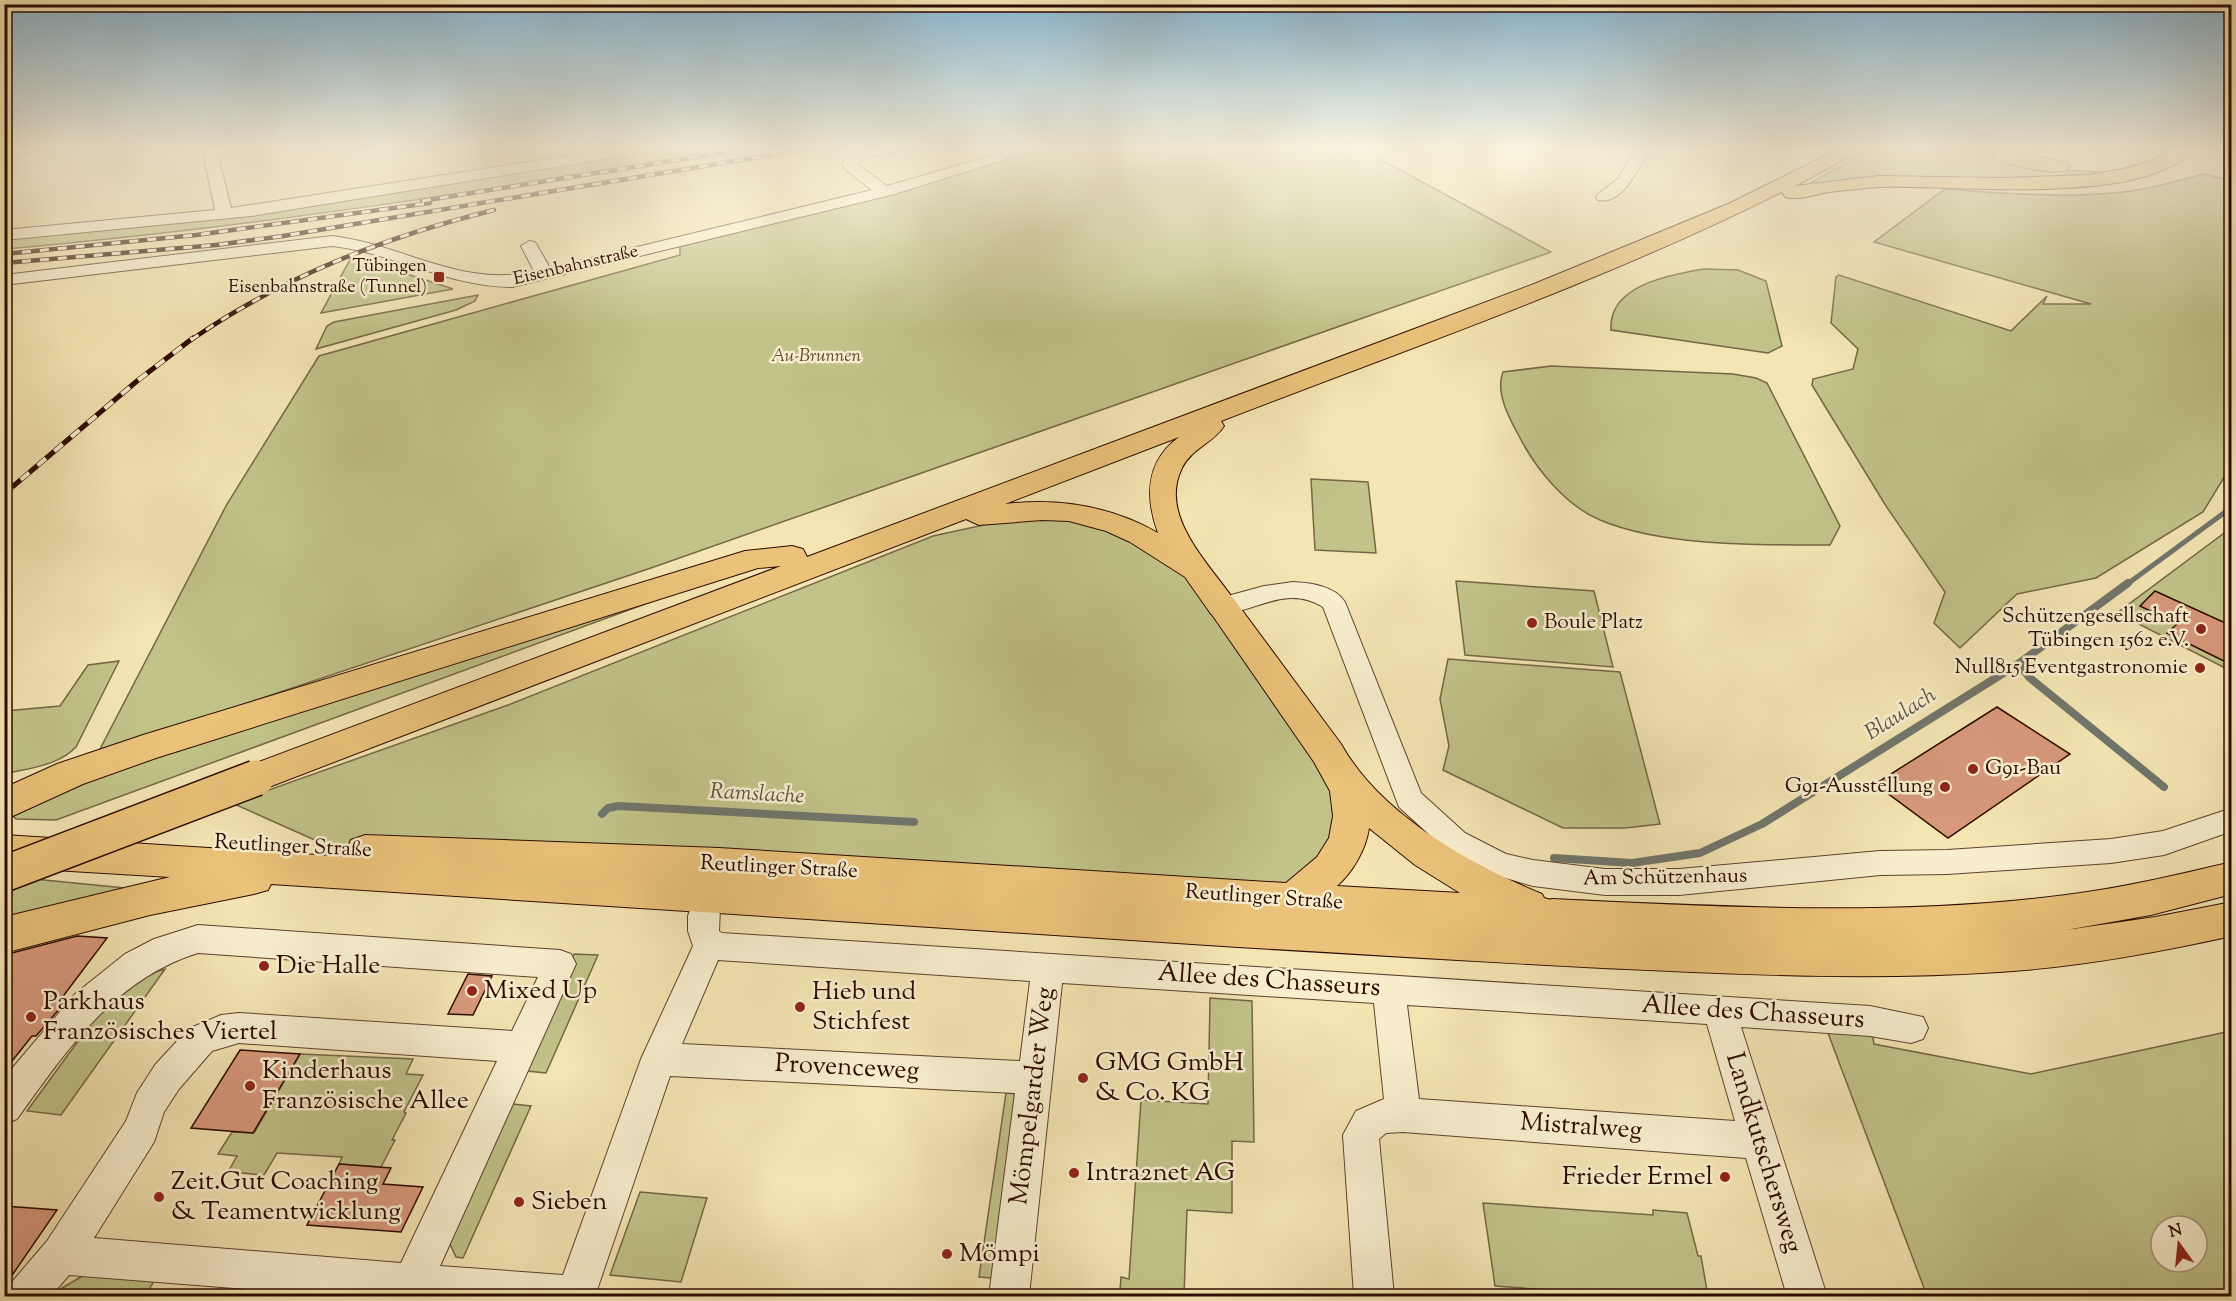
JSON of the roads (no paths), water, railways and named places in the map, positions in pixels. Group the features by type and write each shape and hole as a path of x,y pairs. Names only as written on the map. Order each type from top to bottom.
{"main road":[{"path":"4,874 254,768 792,556 1582,257 1695,209"},
{"path":"4,852 254,768 927,523 1542,289 1733,209"},
{"path":"1232,406 1215,423 1199,433 1174,455 1162,478 1161,492 1166,514 1194,570 1289,698 1344,780 1398,833 1438,863 1469,881 1552,915"},
{"path":"927,523 1025,511 1074,512 1098,517 1148,537 1194,570"},
{"path":"4,805 70,774 154,745 756,558 792,556"},
{"path":"1239,929 1293,900 1331,868 1348,840 1351,802 1344,780"},
{"name":"Reutlinger Straße","path":"4,830 337,850 714,880 1239,929 1729,957 1863,960 2059,950 2189,930 2232,920"},
{"name":"Reutlinger Straße","path":"4,852 307,870 714,880 1293,900 1552,915 1781,924 1971,920 2101,906 2158,896 2232,878"},
{"path":"4,935 150,898 307,870"}],"street":[{"path":"223,209 224,214"},
{"path":"4,235 258,209"},
{"name":"Eisenbahnstraße","path":"4,280 332,242 354,243 469,279 498,283 545,275 817,209"},
{"path":"529,246 545,275"},
{"path":"465,292 498,283"},
{"name":"Am Schützenhaus","path":"1221,606 1290,590 1309,590 1324,594 1333,602 1409,799 1455,841 1499,864 1533,873 1605,882 1679,882 1880,863 1947,862 2100,852 2164,843 2232,819"},
{"path":"61,1255 409,1290 575,1296 658,1059 710,943 705,939 702,925 714,880"},
{"path":"4,1107 93,997 123,972 157,952 178,943 198,939 560,964 409,1290"},
{"name":"Allee des Chasseurs","path":"710,943 732,948 1719,1010 1858,1020 1911,1028"},
{"name":"Mömpelgarder Weg","path":"1009,1296 1048,968"},
{"path":"1389,989 1403,1115"},
{"name":"Landkutschersweg","path":"1719,1010 1807,1296"},
{"path":"26,1296 61,1255 141,1130 149,1105 167,1077 200,1040 221,1031 239,1028 522,1047"},
{"name":"Provenceweg","path":"658,1059 1035,1078"},
{"name":"Mistralweg","path":"1374,1296 1361,1135 1369,1123 1383,1116 1403,1115 1760,1142"}],"waterway":[{"name":"Blaulach","path":"2126,585 2232,507"},
{"name":"Blaulach","path":"2018,664 2128,583"},
{"name":"Blaulach","path":"1554,858 1632,863 1700,853 1762,824 2018,664"},
{"path":"2018,664 2030,678 2164,787"},
{"name":"Ramslache","path":"602,814 608,808 619,806 914,822"}],"railway":[{"path":"4,254 196,235 388,209"},
{"path":"4,263 216,245 447,209"},
{"path":"191,340 262,296 336,261 414,233 494,210"},
{"path":"4,494 137,381 193,338"}],"place":[{"name":"Tübingen Eisenbahnstraße (Tunnel)","path":"439,277"},
{"name":"Boule Platz","path":"1532,623"},
{"name":"Schützengesellschaft Tübingen 1562 e.V.","path":"2201,629"},
{"name":"Null815 Eventgastronomie","path":"2200,668"},
{"name":"G91-Bau","path":"1973,769"},
{"name":"G91-Ausstellung","path":"1945,787"},
{"name":"Die Halle","path":"264,966"},
{"name":"Mixed Up","path":"472,991"},
{"name":"Hieb und Stichfest","path":"800,1007"},
{"name":"Parkhaus Französisches Viertel","path":"31,1017"},
{"name":"GMG GmbH & Co. KG","path":"1083,1078"},
{"name":"Kinderhaus Französische Allee","path":"250,1086"},
{"name":"Intra2net AG","path":"1074,1173"},
{"name":"Frieder Ermel","path":"1725,1177"},
{"name":"Zeit.Gut Coaching & Teamentwicklung","path":"159,1197"},
{"name":"Sieben","path":"519,1202"},
{"name":"Mömpi","path":"947,1254"}],"park label":[{"name":"Au-Brunnen","path":"816,357"}]}
